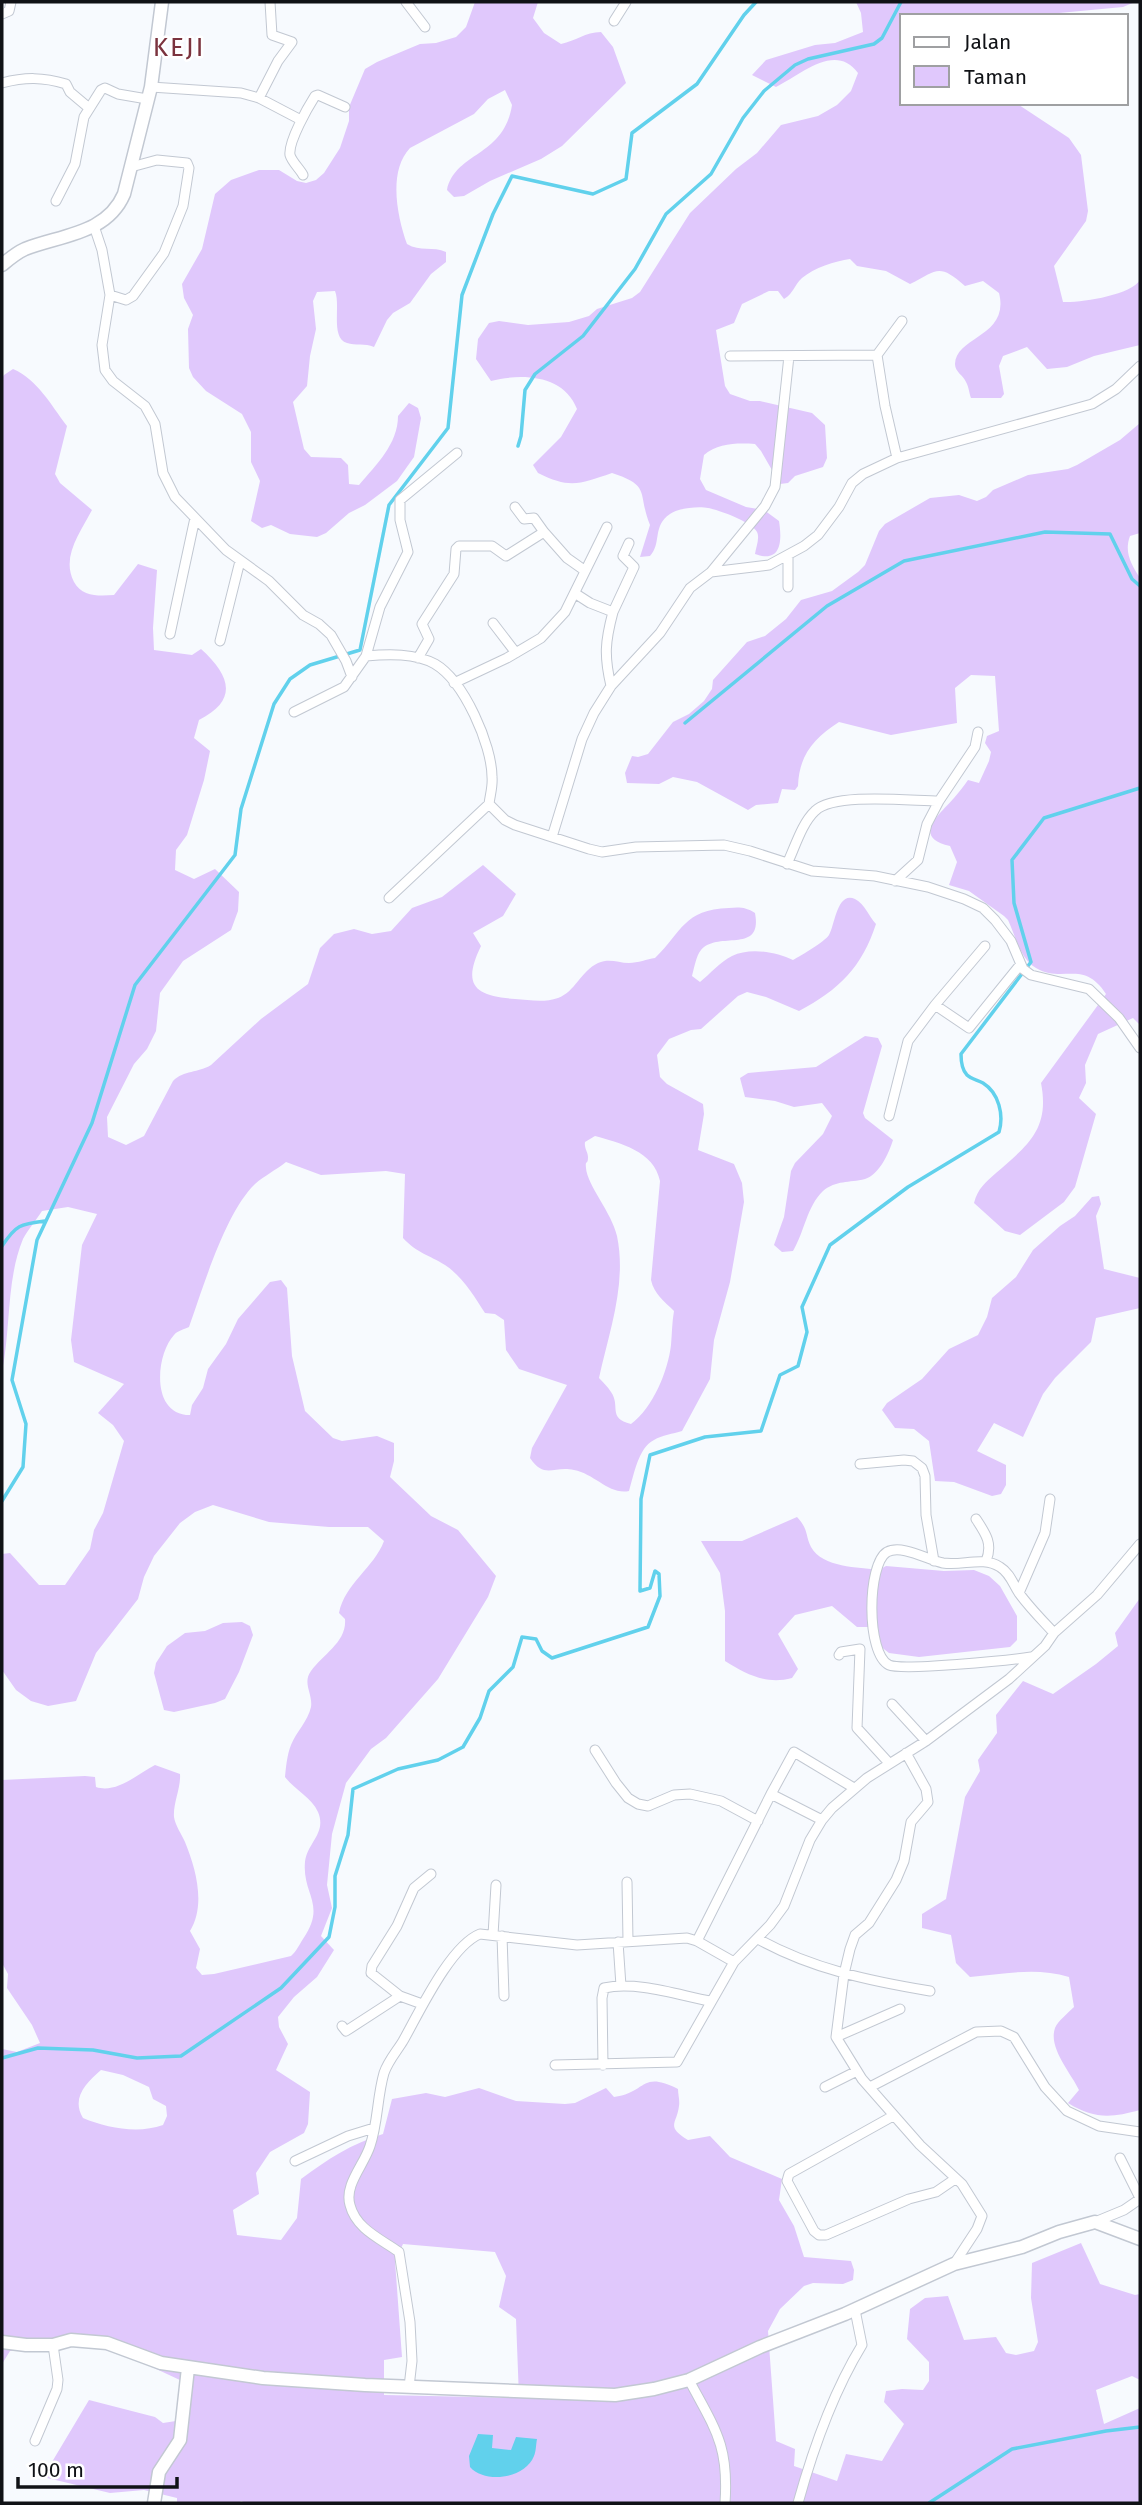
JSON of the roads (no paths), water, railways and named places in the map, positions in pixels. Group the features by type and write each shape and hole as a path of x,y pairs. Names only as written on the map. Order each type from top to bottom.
{"street":[{"path":"2,14 9,11 11,2"},
{"path":"2,265 25,250 94,226 119,207 149,93 162,2"},
{"path":"259,98 278,61 292,42 272,35 270,2"},
{"path":"406,2 425,27"},
{"path":"614,22 626,2"},
{"path":"2,83 22,78 46,78 66,84 70,93 89,108"},
{"path":"56,201 75,164 84,117 103,89 118,94 241,93 259,98 301,120"},
{"path":"303,175 290,154 301,120 316,95 345,107"},
{"path":"110,295 126,300 133,296 164,253 183,206 189,168 187,163 157,160 131,167"},
{"path":"94,226 102,250 110,295 102,345 105,370 113,381 145,406 155,424 163,473 175,497 240,561 269,581 303,615 331,635 352,677"},
{"path":"897,458 877,355 902,321"},
{"path":"730,356 877,355"},
{"path":"552,836 582,739 611,686 660,632 690,588 711,572 765,506 775,486 789,356"},
{"path":"711,572 769,565 788,556 818,535 852,484 863,474 897,458 1092,404 1116,389 1140,366"},
{"path":"294,712 344,687 366,656 380,607 408,552 400,520 400,500 457,453"},
{"path":"515,507 524,519 534,519 567,558 584,570"},
{"path":"170,634 195,518"},
{"path":"454,684 541,638 565,612 576,594 584,570 607,527"},
{"path":"418,658 429,639 422,624 454,574 456,549 492,546 506,556 544,532"},
{"path":"611,686 605,642 613,612 634,567 623,556 629,543"},
{"path":"788,556 788,587"},
{"path":"220,641 240,561"},
{"path":"576,594 613,612"},
{"path":"493,623 516,653"},
{"path":"366,656 418,658 436,665 468,701 491,761 493,779 489,804 389,898"},
{"path":"895,881 918,860 927,824 975,747 978,732"},
{"path":"787,864 809,818 827,803 903,798 939,801"},
{"path":"489,804 514,825 602,852 636,847 724,845 812,871 875,876 928,887 982,908 1011,941 1025,970 1089,989 1119,1018 1140,1048"},
{"path":"889,1116 908,1041 935,1004 985,946"},
{"path":"935,1004 969,1028 1025,970"},
{"path":"860,1464 904,1460 918,1464 925,1476 926,1515 934,1561"},
{"path":"1019,1593 1045,1534 1051,1499"},
{"path":"976,1520 988,1537 990,1546 986,1561"},
{"path":"555,2066 677,2062 734,1962 758,1939 784,1906 810,1840 822,1820 855,1788 985,1699 1097,1595 1140,1544"},
{"path":"1032,1657 1004,1661 888,1665 877,1648 873,1620 874,1574 878,1561 887,1552 898,1550 949,1564 986,1561 1005,1571 1019,1593 1054,1633"},
{"path":"839,1655 841,1652 877,1648"},
{"path":"860,1649 857,1728 889,1763"},
{"path":"892,1704 926,1741"},
{"path":"697,1941 797,1748 855,1788"},
{"path":"595,1750 616,1783 628,1798 638,1804 648,1806 674,1795 690,1794 721,1801 758,1821"},
{"path":"906,1754 926,1788 928,1802 911,1822 904,1861 896,1880 870,1923 855,1936 844,1974 836,2037 857,2071 893,2116 962,2184 982,2216 954,2264"},
{"path":"771,1794 822,1820"},
{"path":"422,2004 400,1996 371,1973 372,1966 397,1926 414,1888 431,1874"},
{"path":"621,1986 627,1882"},
{"path":"496,1885 504,1996"},
{"path":"409,2387 412,2361 410,2322 399,2252 360,2224 349,2204 352,2183 364,2161 374,2128 387,2065 422,2004 453,1959 472,1937 480,1934 577,1945 687,1938 734,1962"},
{"path":"758,1939 806,1963 930,1992"},
{"path":"603,2065 603,1989 606,1987 621,1986 710,2001"},
{"path":"342,2026 346,2031 400,1996"},
{"path":"836,2037 900,2009"},
{"path":"870,2087 976,2032 1001,2031 1014,2036 1045,2087 1067,2111 1099,2126 1140,2132"},
{"path":"825,2087 857,2071"},
{"path":"893,2116 789,2174 787,2181 814,2231 819,2235 826,2235 909,2199 936,2192 955,2179"},
{"path":"295,2161 348,2136 374,2128"},
{"path":"2,2342 53,2345 71,2340 107,2343 160,2363 263,2378 615,2395 689,2380 760,2347 855,2310 954,2264 1022,2247 1124,2210 1140,2199 1120,2158"},
{"path":"1095,2222 1140,2239"},
{"path":"798,2503 816,2445 844,2375 862,2345 855,2310"},
{"path":"35,2441 57,2389 53,2345"},
{"path":"154,2503 159,2472 180,2440 188,2368"},
{"path":"689,2380 718,2434 725,2455 724,2503"}],"water":[{"path":"478,2434 493,2435 492,2448 511,2450 516,2437 537,2439 535,2454 529,2464 514,2474 504,2477 485,2476 470,2467 469,2456"}],"waterway":[{"path":"2,1501 23,1467 26,1424 12,1380 37,1240 92,1123 135,985 235,855 241,809 274,704 290,679 310,665 360,650 389,505 448,428 462,295 493,214 512,176 593,194 626,179 632,133 697,84 744,15 756,2"},
{"path":"518,446 525,390 535,374 583,336 635,269 666,214 711,174 743,118 764,91 795,65 808,59 874,44 882,38 901,2"},
{"path":"685,723 827,606 904,561 1045,532 1110,534 1132,579 1140,586"},
{"path":"2,2058 38,2048 93,2050 137,2058 181,2056 281,1988 329,1937 335,1907 335,1876 348,1835 353,1789 398,1769 438,1760 463,1747 480,1718 489,1691 513,1667 522,1637 536,1639 542,1651 552,1658 648,1627 660,1596 659,1574 655,1571 650,1588 640,1591 641,1499 650,1455 705,1437 761,1431 780,1375 798,1366 807,1332 802,1307 830,1245 908,1187 999,1132 1000,1112 996,1098 988,1087 965,1073 961,1054 1031,962 1014,903 1012,860 1044,818 1140,788"},
{"path":"2,1246 19,1227 45,1221"},
{"path":"929,2503 1012,2449 1140,2427"}],"district":[{"name":"KEJI","path":"179,47"}]}
